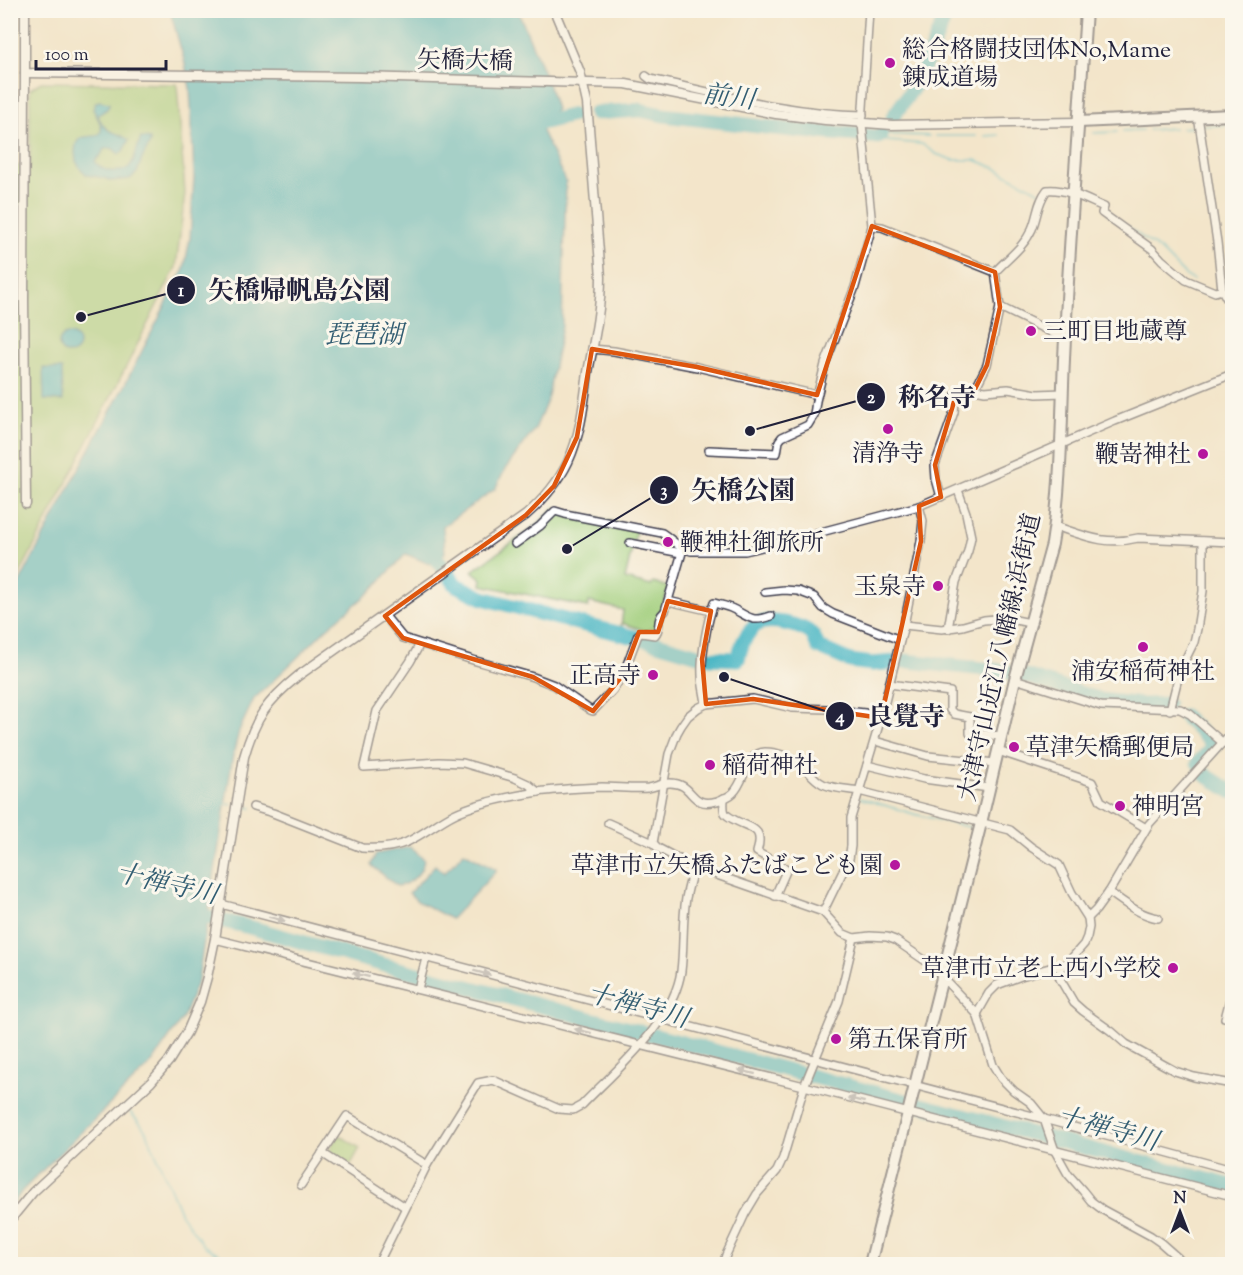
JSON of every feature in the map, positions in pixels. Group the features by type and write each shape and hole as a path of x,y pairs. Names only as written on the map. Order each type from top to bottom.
{"main road":[{"name":"大津守山近江八幡線;浜街道","path":"870,1264 1001,736 1052,544 1055,526 1086,10"},
{"path":"1079,122 1233,115"}],"street":[{"path":"25,10 26,504"},
{"path":"10,1220 33,1192 151,1082 169,1061 187,1032 200,1002 207,977 244,757 251,734 264,709 279,691 298,676 526,515 554,486 568,463 577,437 601,293 601,277 584,83 554,10"},
{"path":"709,450 777,453 782,437 808,425 814,415 825,364 855,287 872,226 862,123 869,10"},
{"name":"矢橋大橋","path":"25,73 360,77 626,84 776,114 862,123 892,125 1079,122"},
{"path":"646,76 650,80 772,105 841,115 862,123"},
{"path":"1198,116 1222,291 1233,308"},
{"path":"995,272 1025,243 1033,227 1041,198 1047,190 1053,189 1104,207 1102,213 1152,249 1162,261 1186,280 1215,292 1222,291"},
{"path":"872,226 882,227 995,272"},
{"path":"975,389 987,365 1000,307 995,272"},
{"path":"1000,307 1065,339"},
{"path":"592,350 614,351 697,367 817,395"},
{"path":"630,543 682,551 745,550 787,542 919,506 1233,374"},
{"path":"941,497 935,471 936,460 954,412 957,395 975,389 985,391 1008,389 1037,394 1063,393"},
{"path":"948,629 957,582 971,537 958,490"},
{"path":"823,912 849,859 851,818 875,741 904,625 923,529 919,506"},
{"path":"515,544 540,526 555,511 662,533 682,551"},
{"path":"1055,526 1095,540 1124,541 1138,538 1233,542"},
{"path":"1170,710 1180,670 1194,642 1197,629 1203,591 1203,541"},
{"path":"385,616 403,638 554,685 593,711 613,690 623,675 641,633 655,635 658,632 660,616 665,611 682,551"},
{"path":"765,592 791,590 803,592 814,597 823,608 833,614 900,640"},
{"path":"668,601 711,611"},
{"path":"706,704 702,657 714,603 732,608 759,621 771,616"},
{"path":"904,625 948,629 984,620 1006,618 1030,623"},
{"path":"420,644 410,663 377,711 364,767 439,762 463,763 514,778 528,784 538,792"},
{"path":"1017,675 1101,706 1180,709 1190,714 1223,743"},
{"path":"890,684 950,692 950,710 954,714 970,717 970,733 1001,736"},
{"path":"653,843 669,754 677,733 688,716 698,708 706,704 753,699 792,708 865,713 881,718"},
{"path":"1088,918 1109,892 1146,828 1233,732"},
{"path":"875,741 928,756 995,763"},
{"path":"253,807 362,848 377,849 406,842 454,814 476,806 538,792 601,787 648,788 670,783 684,786 704,803 732,794 751,759 762,752 769,752 801,764 815,779 824,784 1010,830 1059,865 1072,893 1088,918 1087,937 1084,944 1062,967 1059,975 1074,1003 1126,1044 1175,1071 1233,1084"},
{"path":"998,752 1092,782 1101,801 1146,828"},
{"path":"867,765 924,779 989,788"},
{"path":"724,798 724,812 727,816 752,827 758,833 760,841 757,852 788,869 775,896"},
{"path":"608,824 653,843 694,867 823,912 842,933 854,938 870,936 895,940 930,964 977,1014 993,1065 1001,1078 1031,1103 1045,1120 1054,1149 1068,1174 1091,1201 1151,1236 1182,1264"},
{"path":"378,1264 427,1165 478,1083 493,1080 559,1109 573,1110 582,1105 642,1044 660,1021 676,989 681,972 686,898 694,867"},
{"path":"1109,892 1128,906 1147,916 1158,918"},
{"path":"220,906 1233,1170"},
{"path":"215,937 1233,1196"},
{"path":"723,1264 745,1214 757,1194 777,1171 783,1158 804,1085 839,1001 854,938"},
{"path":"418,987 425,960"},
{"path":"977,1014 989,993 997,985 1053,967 1062,967"},
{"path":"1224,1018 1233,988"},
{"path":"301,1185 347,1116 427,1165"},
{"path":"322,1153 405,1208"}],"highlighted area":[{"path":"872,226 995,272 1000,307 987,365 975,389 956,395 935,465 941,497 919,506 921,541 881,718 753,699 706,704 702,659 711,611 668,601 658,632 639,632 623,675 593,711 533,677 403,638 385,616 526,515 554,486 577,437 592,349 697,367 817,395"}],"green space":[{"path":"41,82 177,84 185,193 176,267 11,591 10,166 30,165 30,89"},
{"path":"554,508 637,527 625,579 651,586 653,583 669,587 655,628 646,631 622,623 621,628 623,610 589,602 588,607 481,585 482,579 472,571 534,527"},
{"path":"339,1135 360,1148 350,1166 331,1152 331,1145"}],"water":[{"name":"琵琶湖","path":"170,11 518,11 547,80 556,109 541,129 566,182 562,327 547,401 535,429 506,468 495,489 443,526 445,553 429,564 406,554 369,593 326,629 254,699 239,731 233,755 198,980 183,1018 151,1064 22,1191 11,1207 11,599 184,269 190,238 194,177 190,88"},
{"path":"96,102 109,103 107,109 98,116 102,123 108,130 129,140 119,154 112,148 104,149 95,161 100,167 111,171 126,169 133,162 141,138 150,139 137,173 130,179 111,181 87,175 76,161 76,144 79,139 95,136 101,132 93,109"},
{"path":"69,334 76,337 79,344 76,351 69,354 62,351 59,344 62,337"},
{"path":"43,368 62,369 63,401 44,400"},
{"path":"410,847 424,859 419,873 407,883 397,886 371,865 376,854"},
{"path":"464,852 496,871 451,919 417,901 409,893 435,865 444,873"}],"waterway":[{"name":"前川","path":"893,117 923,70 948,10"},
{"name":"前川","path":"595,113 640,110 663,115 800,131 858,135"},
{"name":"前川","path":"528,126 574,115"},
{"path":"1203,126 1227,125"},
{"path":"1182,128 1192,127"},
{"path":"1149,130 1174,128"},
{"path":"1123,131 1142,130"},
{"path":"1094,133 1117,132"},
{"path":"880,134 929,136"},
{"name":"前川","path":"868,136 878,137 881,134"},
{"path":"985,136 999,135"},
{"path":"936,136 976,136"},
{"path":"878,137 888,141 922,144 936,154 953,160 975,160 1040,192"},
{"path":"1108,213 1160,250 1193,280"},
{"path":"437,559 456,585 483,598 711,658 738,659 744,640 756,625 776,622 793,625 807,631 812,634 818,647 850,661 872,664 906,661 1003,671 1101,700 1143,705 1167,704"},
{"path":"1184,716 1213,747 1198,763"},
{"path":"1201,772 1232,792"},
{"path":"860,798 973,828"},
{"path":"224,804 232,804"},
{"path":"240,806 252,808"},
{"name":"十禅寺川","path":"188,913 249,927 384,965 1232,1186"},
{"path":"130,1112 147,1133 181,1214 204,1246 223,1256 250,1264"}],"place":[{"name":"総合格闘技団体No,Mame 錬成道場","path":"890,63"},
{"name":"矢橋帰帆島公園","path":"81,317"},
{"name":"三町目地蔵尊","path":"1031,331"},
{"name":"清浄寺","path":"888,429"},
{"name":"称名寺","path":"750,431"},
{"name":"鞭嵜神社","path":"1203,454"},
{"name":"鞭神社御旅所","path":"668,542"},
{"name":"矢橋公園","path":"567,549"},
{"name":"玉泉寺","path":"938,586"},
{"name":"浦安稲荷神社","path":"1143,647"},
{"name":"正高寺","path":"653,675"},
{"name":"良覺寺","path":"724,677"},
{"name":"草津矢橋郵便局","path":"1014,747"},
{"name":"稲荷神社","path":"710,765"},
{"name":"神明宮","path":"1120,806"},
{"name":"草津市立矢橋ふたばこども園","path":"895,865"},
{"name":"草津市立老上西小学校","path":"1173,968"},
{"name":"第五保育所","path":"836,1039"}]}
